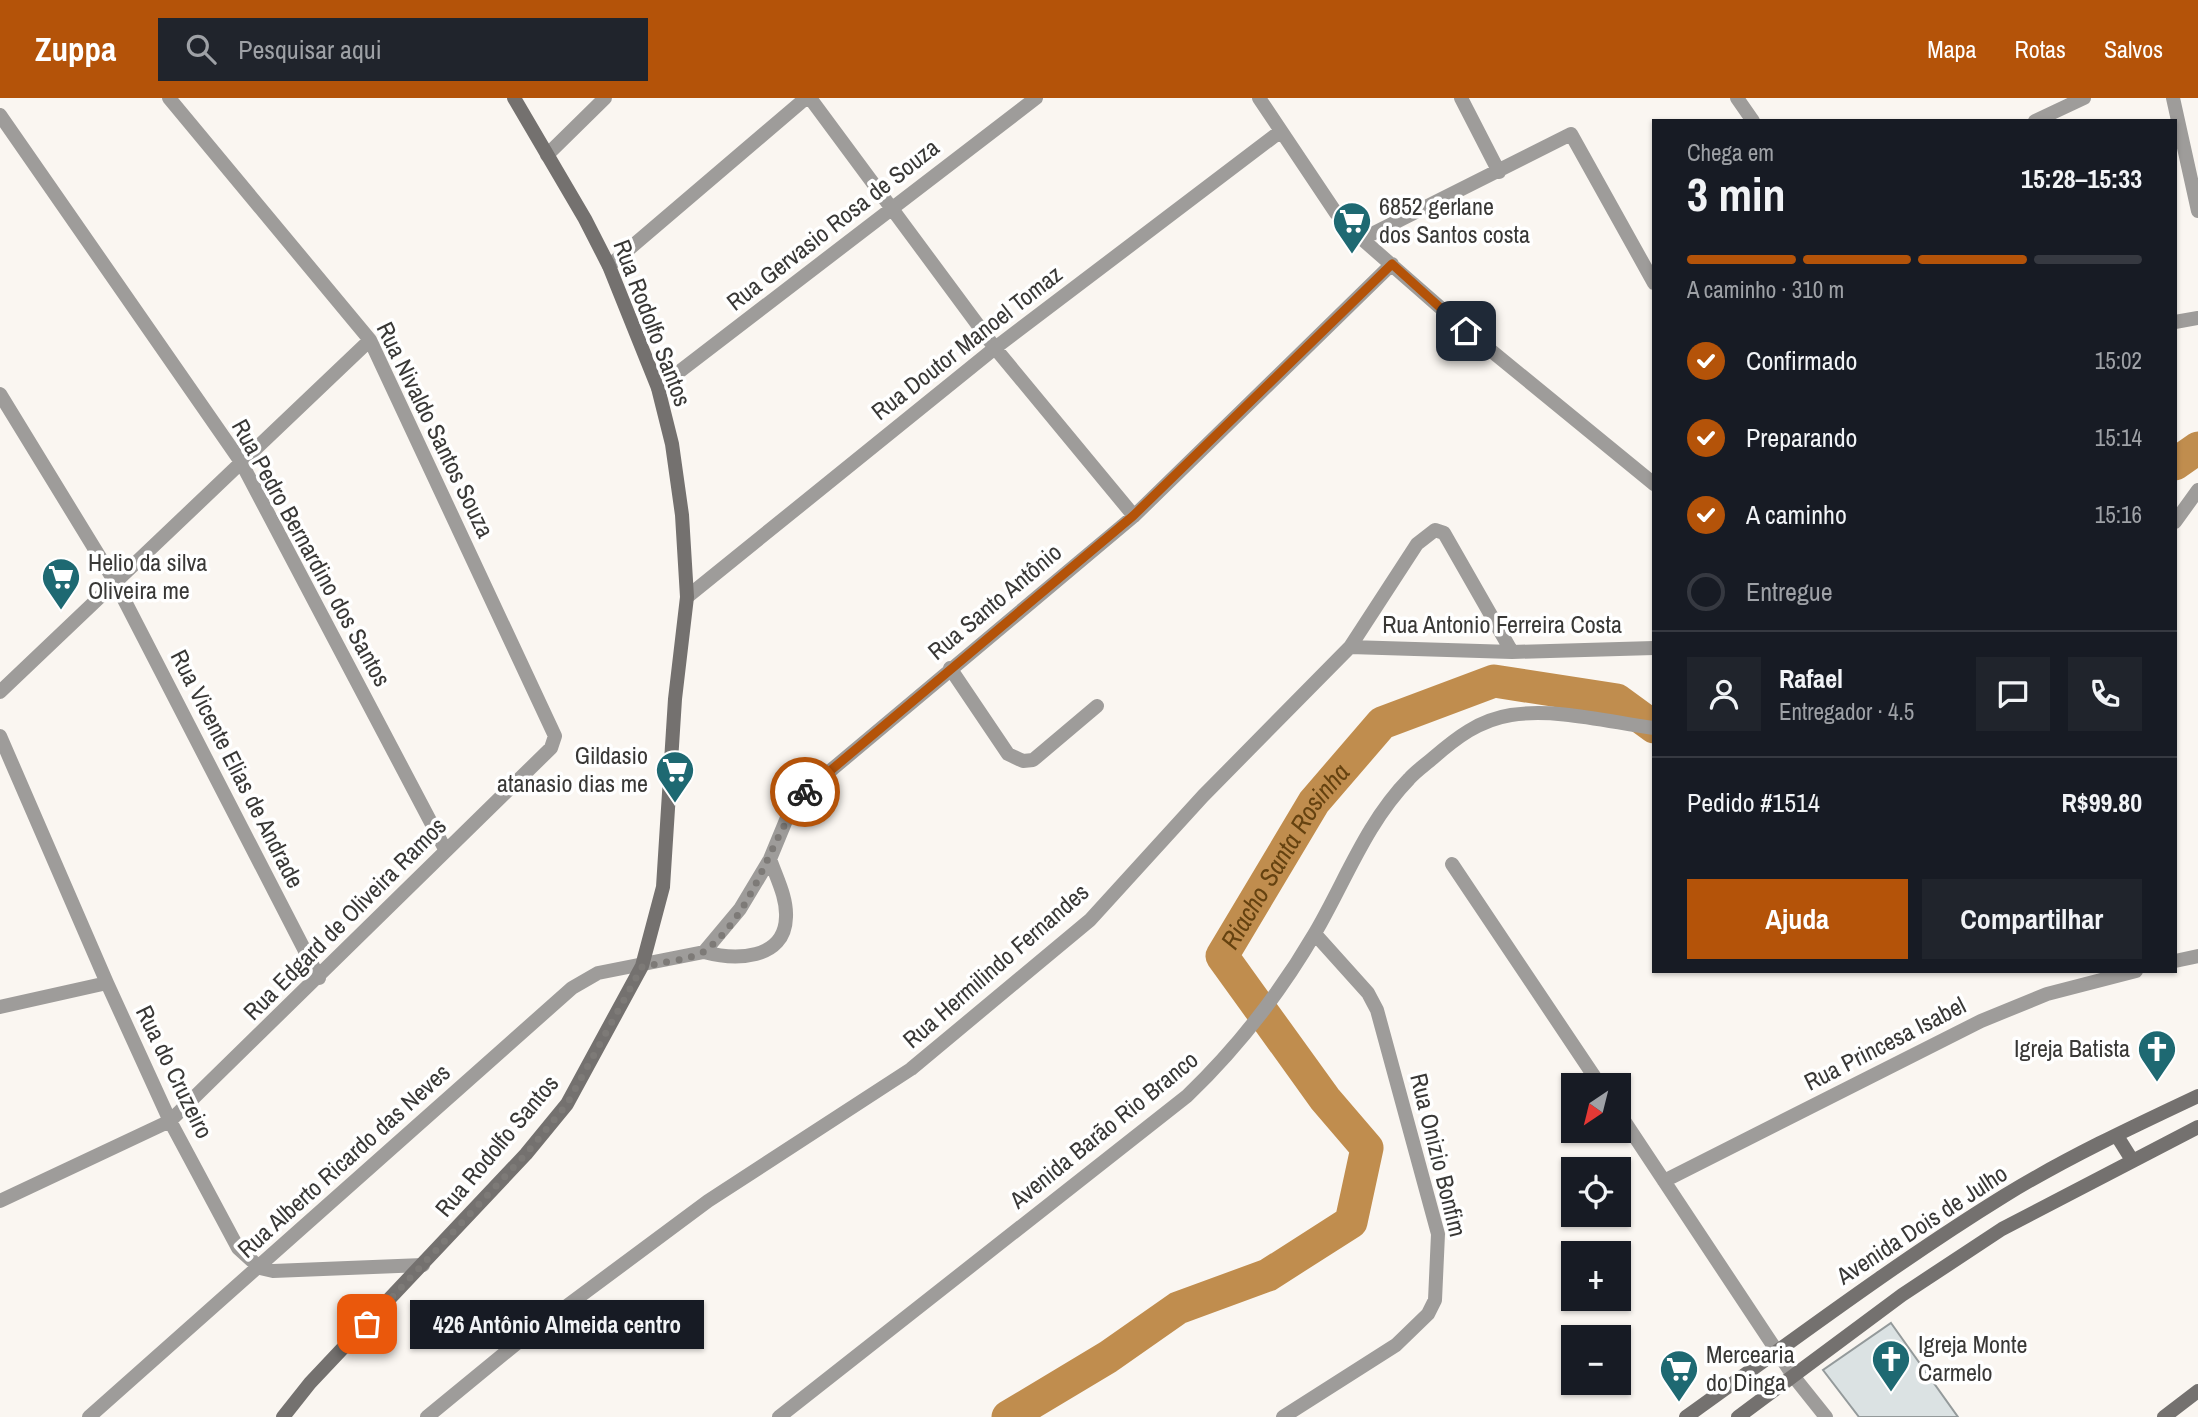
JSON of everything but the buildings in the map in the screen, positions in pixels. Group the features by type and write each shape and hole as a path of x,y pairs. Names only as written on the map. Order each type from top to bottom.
{"main road":[{"name":"Rua Rodolfo Santos","path":"283,1417 310,1383 526,1154 567,1104 642,967 660,906 666,867 675,699 687,597 678,478 658,388 609,266 585,219 514,98"},
{"name":"Avenida Dois de Julho","path":"1686,1417 1974,1215 2061,1163 2198,1096"},
{"name":"Avenida Dois de Julho","path":"1738,1417 1902,1295 2003,1228 2198,1127"},
{"path":"2117,1136 2132,1160"},
{"path":"2164,1417 2198,1391"}],"street":[{"name":"Rua Nivaldo Santos Souza","path":"169,98 370,340 553,727 555,736 551,748"},
{"path":"547,155 605,98"},
{"path":"609,266 808,98 995,348 1133,516"},
{"name":"Rua Gervasio Rosa de Souza","path":"658,388 1036,98"},
{"path":"1259,98 1336,213 1362,239 1466,331 1652,482"},
{"path":"1461,98 1499,172"},
{"path":"1737,98 1752,119"},
{"path":"2039,119 2084,98"},
{"path":"2173,98 2198,211"},
{"name":"Rua Pedro Bernardino dos Santos","path":"0,116 241,462 446,851"},
{"name":"Rua Doutor Manoel Tomaz","path":"687,597 995,348 1281,131"},
{"path":"1362,239 1571,134 1652,279"},
{"name":"Rua Santo Antônio","path":"704,952 740,909 770,859 789,813 806,792 1133,516 1392,264"},
{"path":"2177,322 2198,318"},
{"path":"0,692 370,340"},
{"name":"Rua Vicente Elias de Andrade","path":"0,394 115,582 319,978"},
{"path":"2177,519 2198,490"},
{"name":"Rua Hermilindo Fernandes","path":"427,1417 517,1343 696,1210 779,1153 911,1069 1090,920 1203,796 1350,647 1416,544 1435,530 1444,533 1450,542 1513,652"},
{"name":"Rua Antonio Ferreira Costa","path":"1350,647 1513,652 1652,648"},
{"path":"950,668 1008,754 1023,761 1032,760 1097,706"},
{"name":"Avenida Barão Rio Branco","path":"779,1417 1186,1096 1218,1066 1262,1012 1315,934 1382,811 1409,778 1452,740 1481,723 1510,715 1539,714 1652,728"},
{"name":"Rua do Cruzeiro","path":"0,736 170,1121 238,1248 260,1268"},
{"name":"Rua Edgard de Oliveira Ramos","path":"0,1201 170,1121 551,748"},
{"path":"642,967 704,952 726,958 743,958 760,954 780,938 786,917 785,901 770,859"},
{"path":"1452,864 1592,1073"},
{"name":"Rua Onizio Bonfim","path":"1283,1417 1407,1336 1428,1314 1438,1285 1438,1234 1377,1010 1368,993 1315,934"},
{"path":"2177,961 2198,956"},
{"name":"Rua Alberto Ricardo das Neves","path":"89,1417 139,1370 260,1268 572,988 598,973 642,967"},
{"name":"Rua Princesa Isabel","path":"1664,1181 1981,1021 2047,994 2128,973"},
{"path":"0,1007 107,983"},
{"path":"1631,1131 1794,1377 1826,1417"},
{"path":"260,1268 273,1271 423,1265"}],"waterway":[{"name":"Riacho Santa Rosinha","path":"2177,463 2198,448"},
{"name":"Riacho Santa Rosinha","path":"1008,1417 1108,1357 1178,1308 1268,1275 1351,1222 1367,1148 1325,1099 1222,956 1314,802 1382,723 1494,681 1617,700 1652,726"}],"way so far":[{"path":"367,1324 526,1154 567,1104 642,967 704,952 729,923 754,888 770,859 789,813 805,792"}],"place":[{"name":"6852 gerlane dos Santos costa","path":"1352,255"},
{"name":"Helio da silva Oliveira me","path":"61,611"},
{"name":"Gildasio atanasio dias me","path":"675,804"},
{"name":"Igreja Batista","path":"2157,1083"},
{"name":"426 Antônio Almeida centro","path":"367,1324"},
{"name":"Igreja Monte Carmelo","path":"1891,1393"},
{"name":"Mercearia do Dinga","path":"1679,1403"}],"route":[{"path":"805,792 1133,516 1392,264 1466,331"}]}
